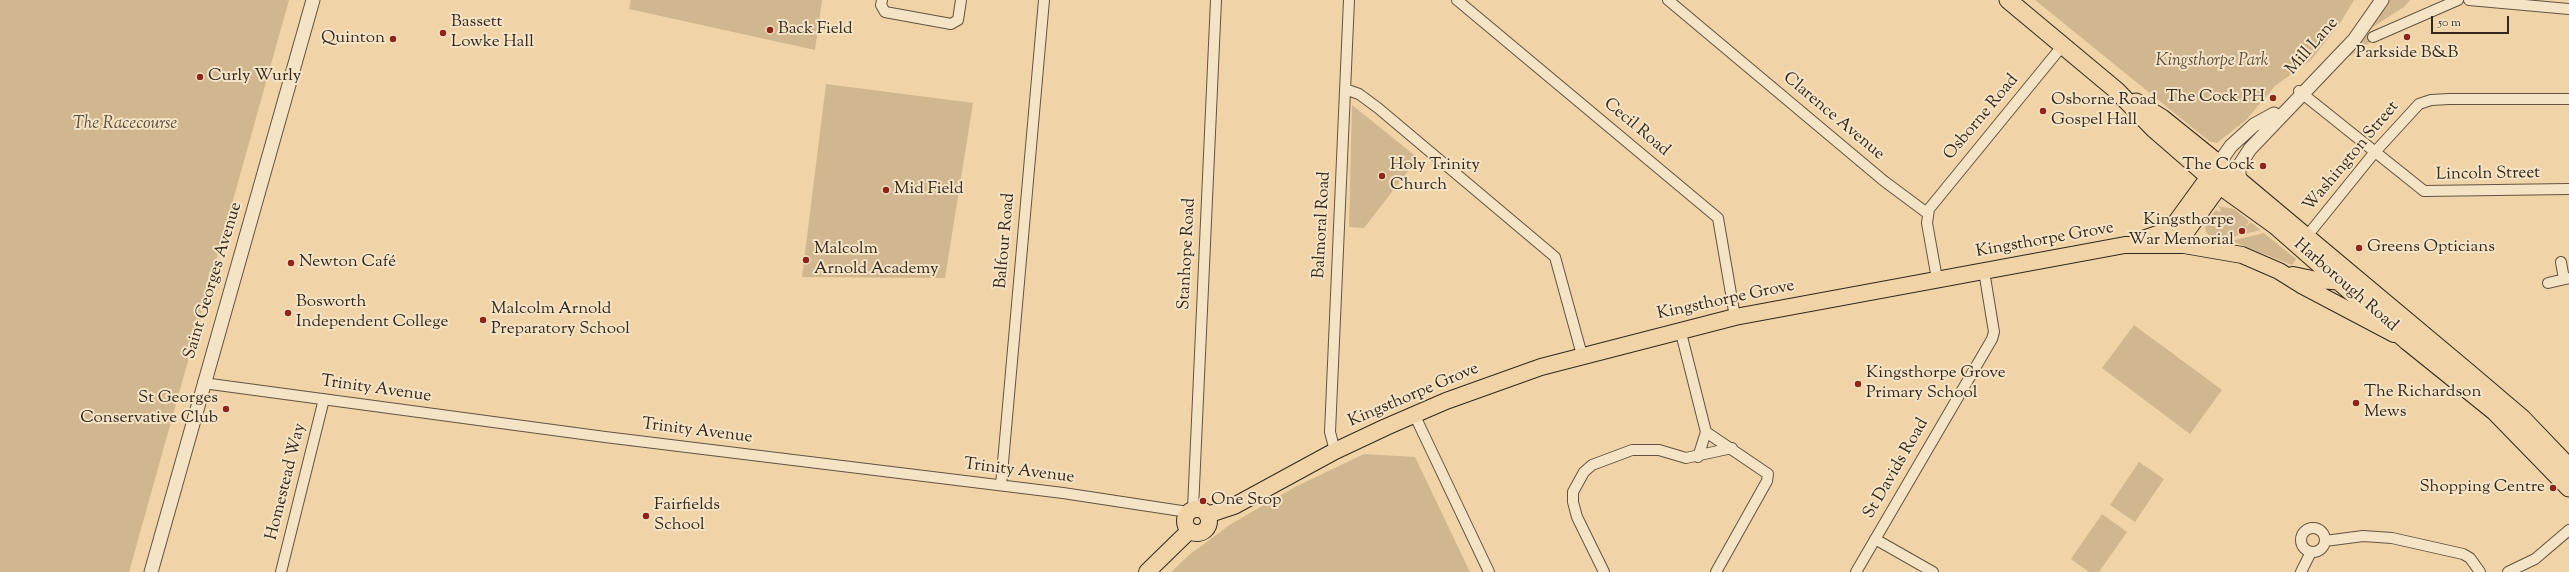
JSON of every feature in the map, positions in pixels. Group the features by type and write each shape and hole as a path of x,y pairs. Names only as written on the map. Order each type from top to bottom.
{"highway":[{"name":"Harborough Road","path":"2008,0 2116,90 2162,118 2307,236 2522,418 2569,467"},
{"name":"Harborough Road","path":"2226,171 2276,226 2408,342 2495,412 2569,488"}],"main road":[{"path":"2169,244 2184,235 2226,171"},
{"path":"2125,245 2169,228 2191,203 2226,171"},
{"name":"Kingsthorpe Grove","path":"1196,512 1234,506 1335,451 1414,414 1496,382 1582,355 1680,329 1735,317 2125,245 2169,244 2229,252 2280,271 2317,280 2340,281 2368,288"},
{"name":"Kingsthorpe Grove","path":"2280,271 2303,286 2408,342"},
{"path":"1196,512 1209,521 1206,529 1200,533 1189,531 1184,522 1196,512"},
{"path":"1148,572 1189,531"}],"street":[{"name":"Saint Georges Avenue","path":"150,572 203,383 253,216 313,0"},
{"path":"882,0 881,5 885,12 951,24 958,20 961,0"},
{"name":"Balfour Road","path":"1001,485 1044,0"},
{"name":"Stanhope Road","path":"1196,512 1216,0"},
{"name":"Balmoral Road","path":"1335,451 1330,432 1349,0"},
{"name":"Cecil Road","path":"1457,0 1718,218 1735,317"},
{"name":"Clarence Avenue","path":"1668,0 1884,181 1927,213"},
{"name":"Mill Lane","path":"2226,171 2274,114 2301,93 2346,38 2374,0"},
{"path":"2226,171 2238,175 2239,166 2250,149 2301,93 2354,40 2382,0"},
{"path":"2374,37 2458,0"},
{"path":"2468,0 2569,9"},
{"name":"Osborne Road","path":"1927,213 1932,204 2063,45"},
{"path":"1345,89 1359,94 1378,108 1555,257 1582,355"},
{"name":"Lincoln Street","path":"2301,93 2374,153 2424,191 2569,189"},
{"name":"Washington Street","path":"2307,236 2410,111 2431,100 2569,99"},
{"path":"1927,213 1927,223 1937,279"},
{"path":"2548,283 2566,278 2561,262"},
{"name":"St Davids Road","path":"1856,572 1992,339 1994,332 1984,271"},
{"path":"1680,329 1706,432 1698,457"},
{"name":"Trinity Avenue","path":"203,383 605,437 1001,485 1196,512"},
{"name":"Homestead Way","path":"281,572 324,399"},
{"path":"1414,414 1489,572"},
{"path":"1706,432 1764,469 1769,477 1716,572"},
{"path":"1604,572 1583,529 1573,502 1573,492 1584,472 1592,465 1645,448 1686,458 1698,457 1732,448"},
{"path":"2301,572 2311,552 2322,548 2326,541 2324,534 2318,528 2306,530 2301,540 2304,548 2311,552"},
{"path":"2508,572 2535,559 2569,530"},
{"path":"2326,541 2363,536 2392,538 2463,554 2470,558 2480,572"},
{"path":"1875,539 1933,572"}],"green space":[{"name":"The Racecourse","path":"0,0 289,0 129,572 0,572"},
{"name":"Back Field","path":"631,0 822,0 815,50 629,9"},
{"name":"Kingsthorpe Park","path":"2035,0 2354,0 2340,23 2311,60 2275,86 2246,120 2217,143 2209,141"},
{"path":"2387,0 2410,0 2404,7 2365,32 2371,42 2348,57 2345,55"},
{"name":"Mid Field","path":"826,84 973,103 945,278 802,277"},
{"path":"1352,105 1418,158 1364,228 1349,227"},
{"path":"2218,206 2234,209 2249,221 2244,230 2250,222 2261,230 2227,238 2209,235 2206,232 2205,224 2216,210 2219,212 2221,210"},
{"path":"2264,233 2296,259 2292,265 2234,242 2235,240"},
{"path":"2134,325 2222,390 2190,434 2102,368"},
{"path":"1364,454 1415,457 1470,572 1171,572 1189,555 1231,524 1297,486"},
{"path":"2139,462 2164,479 2135,522 2110,505"},
{"path":"2102,514 2127,532 2099,572 2089,572 2071,559"}],"place":[{"name":"Back Field","path":"770,30"},
{"name":"Bassett Lowke Hall","path":"443,33"},
{"name":"Parkside B&B","path":"2407,37"},
{"name":"Quinton","path":"393,39"},
{"name":"Curly Wurly","path":"200,77"},
{"name":"The Cock PH","path":"2273,98"},
{"name":"Osborne Road Gospel Hall","path":"2043,111"},
{"name":"The Cock","path":"2263,166"},
{"name":"Holy Trinity Church","path":"1382,176"},
{"name":"Mid Field","path":"886,190"},
{"name":"Kingsthorpe War Memorial","path":"2242,231"},
{"name":"Greens Opticians","path":"2359,248"},
{"name":"Malcolm Arnold Academy","path":"806,260"},
{"name":"Newton Café","path":"291,263"},
{"name":"Bosworth Independent College","path":"288,313"},
{"name":"Malcolm Arnold Preparatory School","path":"483,320"},
{"name":"Kingsthorpe Grove Primary School","path":"1858,384"},
{"name":"The Richardson Mews","path":"2356,403"},
{"name":"St Georges Conservative Club","path":"226,409"},
{"name":"Shopping Centre","path":"2553,488"},
{"name":"One Stop","path":"1203,501"},
{"name":"Fairfields School","path":"646,516"}]}
